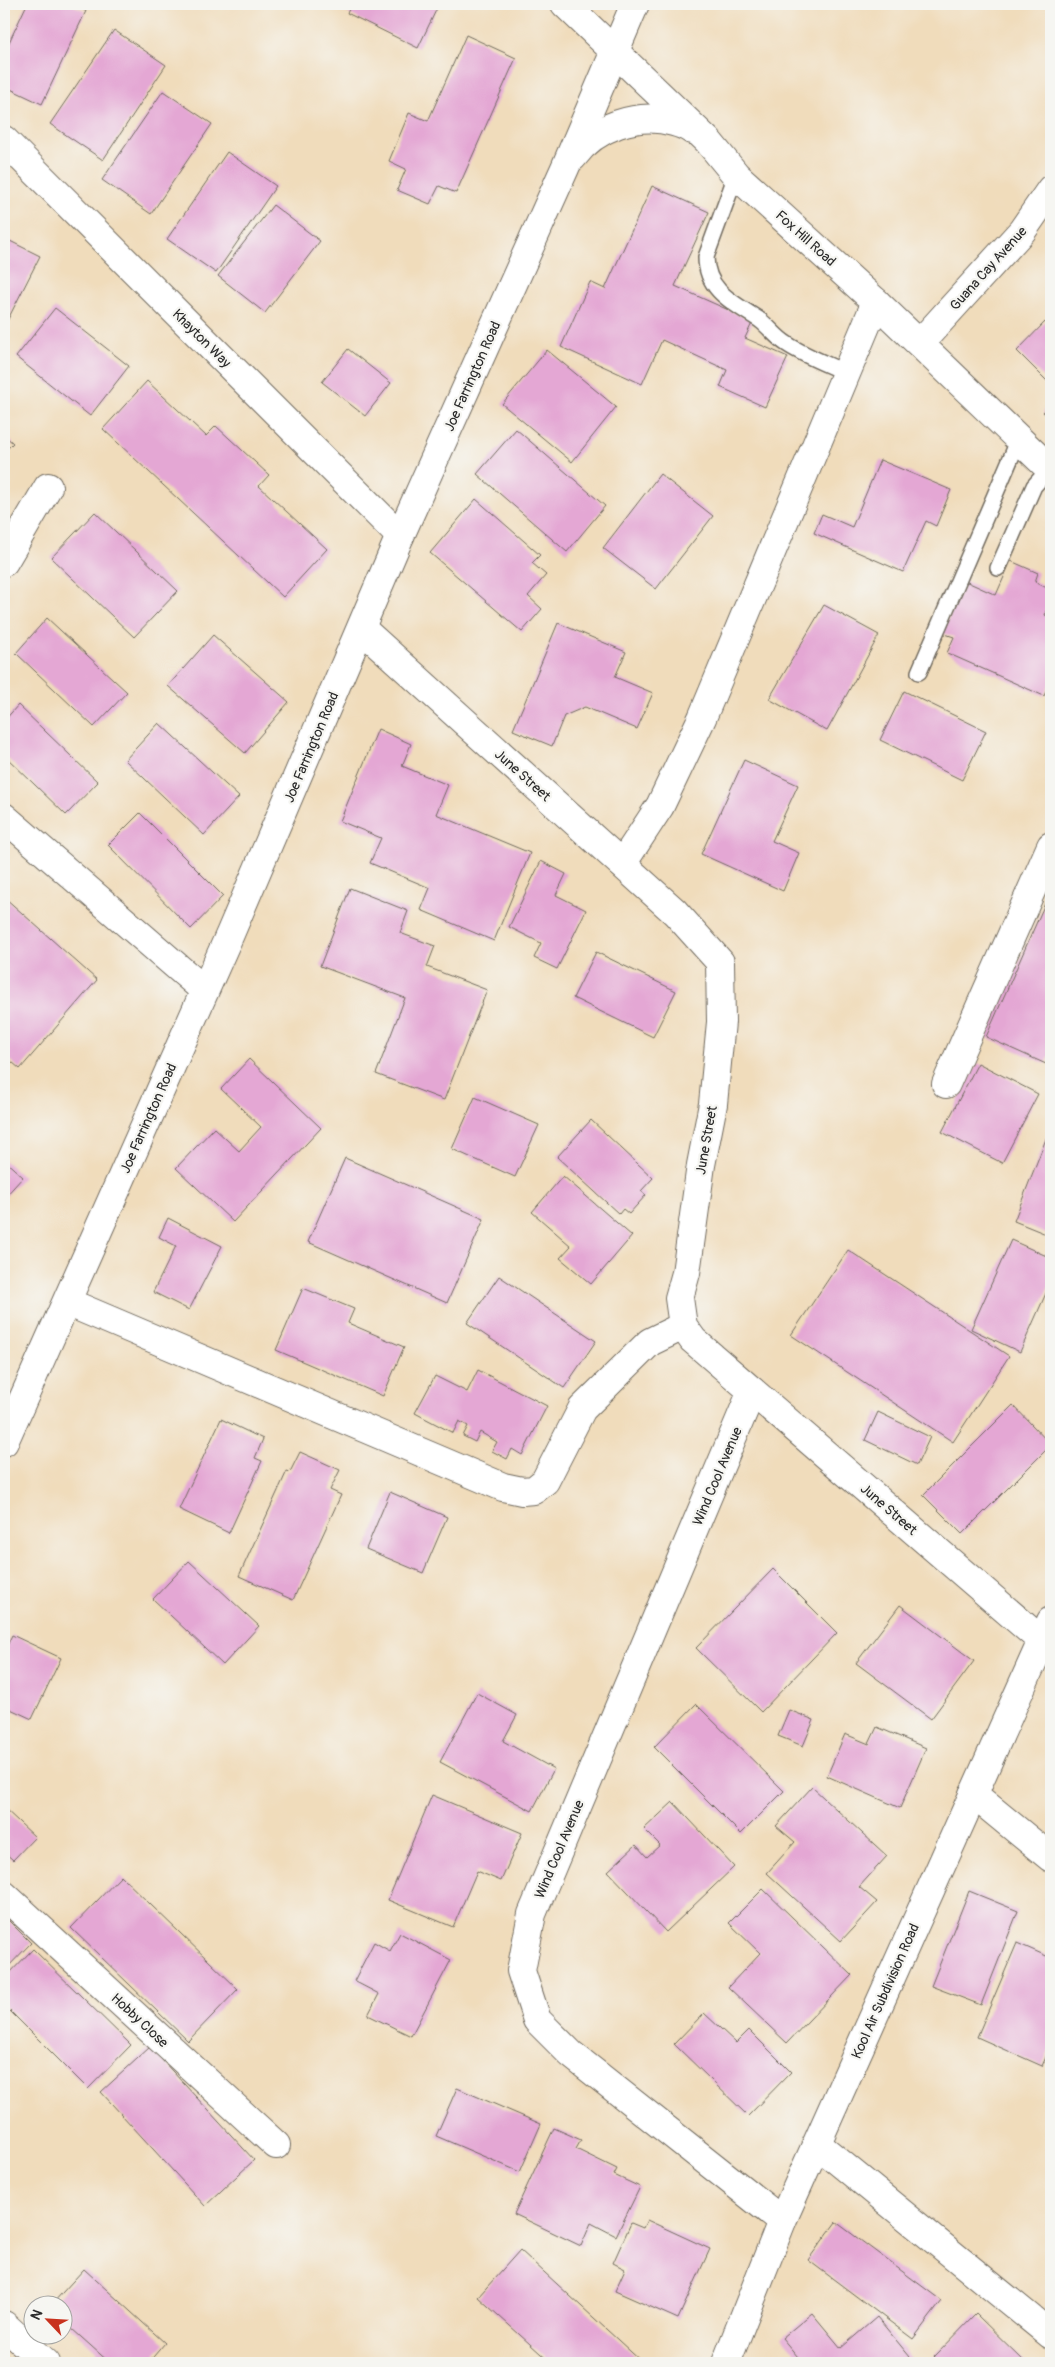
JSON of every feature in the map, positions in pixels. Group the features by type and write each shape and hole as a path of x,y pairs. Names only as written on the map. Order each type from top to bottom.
{"street":[{"name":"Fox Hill Road","path":"565,4 708,141 736,175 920,343 1051,469"},
{"name":"Joe Farrington Road","path":"4,1442 362,629 400,536 565,168 613,51 635,4"},
{"path":"565,168 579,148 598,133 620,123 643,118 666,120 689,127 708,141"},
{"name":"Khayton Way","path":"4,140 400,536"},
{"name":"Guana Cay Avenue","path":"920,343 1022,231 1051,188"},
{"path":"622,864 660,806 702,718 876,302"},
{"path":"4,562 48,487"},
{"name":"June Street","path":"362,629 675,912 720,962 721,1022 713,1104 701,1165 686,1273 679,1298 683,1326 693,1340 752,1392 1047,1631"},
{"path":"4,817 204,990"},
{"path":"946,1084 1051,846"},
{"path":"67,1302 494,1483 522,1492 534,1490 546,1481 582,1409 650,1342 683,1326"},
{"name":"Wind Cool Avenue","path":"752,1392 532,1914 521,1971 537,2020 571,2054 782,2221"},
{"name":"Kool Air Subdivision Road","path":"726,2363 782,2221 1047,1631"},
{"path":"973,1794 1051,1858"},
{"name":"Hobby Close","path":"4,1895 276,2145"},
{"path":"817,2144 1051,2336"},
{"path":"4,2324 46,2363"}],"lane":[{"path":"736,175 706,257 706,268 712,284 721,296 764,323 786,344 846,373"},
{"path":"919,672 1019,438"},
{"path":"998,568 1034,486 1051,469"}],"building":[{"path":"27,4 70,4 86,11 42,104 4,86 4,53"},
{"path":"352,4 439,4 418,48 347,13"},
{"path":"114,30 166,65 103,160 50,124"},
{"path":"466,35 516,58 456,193 439,186 430,204 397,190 406,169 389,161 409,113 428,121"},
{"path":"163,91 212,124 151,214 102,180"},
{"path":"227,152 276,186 216,273 167,239"},
{"path":"652,186 709,212 675,286 753,321 745,338 788,357 765,407 720,387 727,370 662,340 642,384 561,347 590,282 605,289"},
{"path":"273,205 320,241 265,313 218,276"},
{"path":"4,238 40,256 4,327"},
{"path":"55,308 129,366 90,416 16,357"},
{"path":"1045,322 1051,328 1051,385 1017,351"},
{"path":"348,349 391,383 365,416 322,382"},
{"path":"547,350 616,407 572,462 502,404"},
{"path":"147,381 206,436 216,426 269,475 259,486 327,549 283,597 103,429"},
{"path":"1051,404 1051,420 1043,412"},
{"path":"516,429 605,506 567,552 477,474"},
{"path":"4,435 13,443 4,452"},
{"path":"880,460 951,490 936,526 926,521 903,572 814,533 822,514 852,527"},
{"path":"660,474 713,516 656,589 603,548"},
{"path":"476,499 540,555 532,563 546,575 528,596 542,609 522,632 430,553"},
{"path":"95,512 178,591 134,637 51,558"},
{"path":"1011,561 1038,573 1035,582 1051,590 1051,601 1045,615 1051,618 1051,680 1044,696 947,653 954,637 942,633 965,581 996,595"},
{"path":"824,605 879,635 827,731 769,699"},
{"path":"47,618 127,692 94,727 16,653"},
{"path":"558,623 626,652 615,677 653,693 637,729 585,707 564,716 552,746 513,730"},
{"path":"213,635 289,702 245,753 168,686"},
{"path":"904,691 986,731 962,780 880,740"},
{"path":"18,705 98,782 66,815 4,755 4,721"},
{"path":"159,723 239,797 204,835 125,760"},
{"path":"378,729 411,744 402,766 448,785 436,814 530,853 494,941 421,910 430,888 370,863 381,838 340,821"},
{"path":"744,760 798,785 772,841 799,853 783,891 701,854"},
{"path":"140,813 223,896 191,929 108,845"},
{"path":"541,861 566,874 556,895 586,910 557,969 534,958 541,943 509,927"},
{"path":"350,888 408,911 400,933 435,946 427,967 487,990 444,1100 376,1074 405,998 320,966"},
{"path":"1051,890 1051,1053 1046,1064 986,1037"},
{"path":"4,897 97,980 20,1069 4,1055"},
{"path":"596,952 676,991 653,1037 573,998"},
{"path":"249,1059 321,1128 233,1222 176,1168 214,1128 239,1151 261,1127 221,1089"},
{"path":"978,1063 1038,1094 1002,1163 942,1132"},
{"path":"475,1097 539,1125 515,1177 452,1149"},
{"path":"591,1120 653,1178 641,1191 646,1195 629,1214 623,1209 619,1214 557,1157"},
{"path":"1051,1126 1051,1236 1014,1221"},
{"path":"345,1158 484,1219 447,1303 308,1242"},
{"path":"4,1160 23,1177 4,1198"},
{"path":"563,1176 632,1236 591,1284 560,1258 571,1246 532,1212"},
{"path":"168,1218 222,1246 189,1310 153,1292 176,1246 159,1237"},
{"path":"1011,1240 1051,1258 1051,1282 1020,1352 971,1329"},
{"path":"848,1250 1009,1356 953,1442 791,1335"},
{"path":"499,1276 596,1341 564,1388 467,1323"},
{"path":"303,1288 354,1309 348,1323 404,1347 383,1396 276,1350"},
{"path":"478,1370 547,1406 522,1455 512,1449 507,1459 492,1451 497,1442 480,1432 475,1442 463,1436 468,1426 459,1421 453,1433 415,1413 435,1376 467,1392"},
{"path":"1013,1405 1051,1445 962,1534 923,1495"},
{"path":"878,1412 930,1437 917,1465 865,1440"},
{"path":"221,1419 263,1439 255,1458 262,1461 229,1533 179,1509"},
{"path":"300,1452 340,1470 330,1490 341,1495 293,1600 239,1576 287,1471 290,1472"},
{"path":"390,1492 447,1517 423,1573 366,1549"},
{"path":"189,1561 259,1626 223,1665 153,1599"},
{"path":"773,1569 837,1633 761,1712 696,1648"},
{"path":"900,1605 974,1661 931,1719 856,1663"},
{"path":"12,1635 61,1658 32,1719 4,1706 4,1652"},
{"path":"477,1693 517,1715 503,1741 554,1769 532,1811 440,1762"},
{"path":"696,1704 784,1791 741,1834 654,1747"},
{"path":"789,1710 814,1720 803,1746 778,1736"},
{"path":"877,1727 926,1748 900,1808 827,1776 845,1734 869,1744"},
{"path":"812,1787 887,1856 859,1887 877,1902 841,1941 767,1873 795,1842 776,1826"},
{"path":"432,1795 522,1833 501,1881 477,1871 453,1927 388,1900"},
{"path":"673,1802 734,1867 666,1932 608,1871 636,1845 647,1857 660,1845 644,1829"},
{"path":"4,1808 35,1837 13,1860 4,1852"},
{"path":"121,1876 238,1989 188,2041 71,1928"},
{"path":"763,1889 852,1975 787,2043 728,1987 760,1953 729,1923"},
{"path":"969,1891 1018,1911 981,2005 931,1986"},
{"path":"4,1916 31,1943 4,1971"},
{"path":"400,1933 451,1960 411,2036 368,2015 379,1994 354,1981 374,1942 390,1951"},
{"path":"1017,1943 1051,1958 1051,2046 1042,2066 977,2037"},
{"path":"33,1949 131,2045 88,2089 4,2005 4,1979"},
{"path":"704,2013 736,2043 749,2030 791,2072 748,2116 674,2044"},
{"path":"150,2047 254,2160 205,2206 101,2092"},
{"path":"457,2088 541,2124 520,2172 436,2136"},
{"path":"554,2128 581,2140 576,2149 617,2169 614,2175 640,2187 616,2236 591,2223 581,2246 514,2214"},
{"path":"647,2220 710,2249 678,2319 615,2291 625,2269 613,2263 631,2223 643,2228"},
{"path":"836,2222 942,2301 913,2339 808,2260"},
{"path":"520,2250 643,2363 551,2363 478,2297"},
{"path":"84,2269 165,2343 148,2363 110,2363 72,2329 72,2294 61,2294"},
{"path":"812,2313 841,2348 877,2317 915,2363 803,2363 782,2338"},
{"path":"976,2314 1026,2363 940,2363 934,2357"}]}
